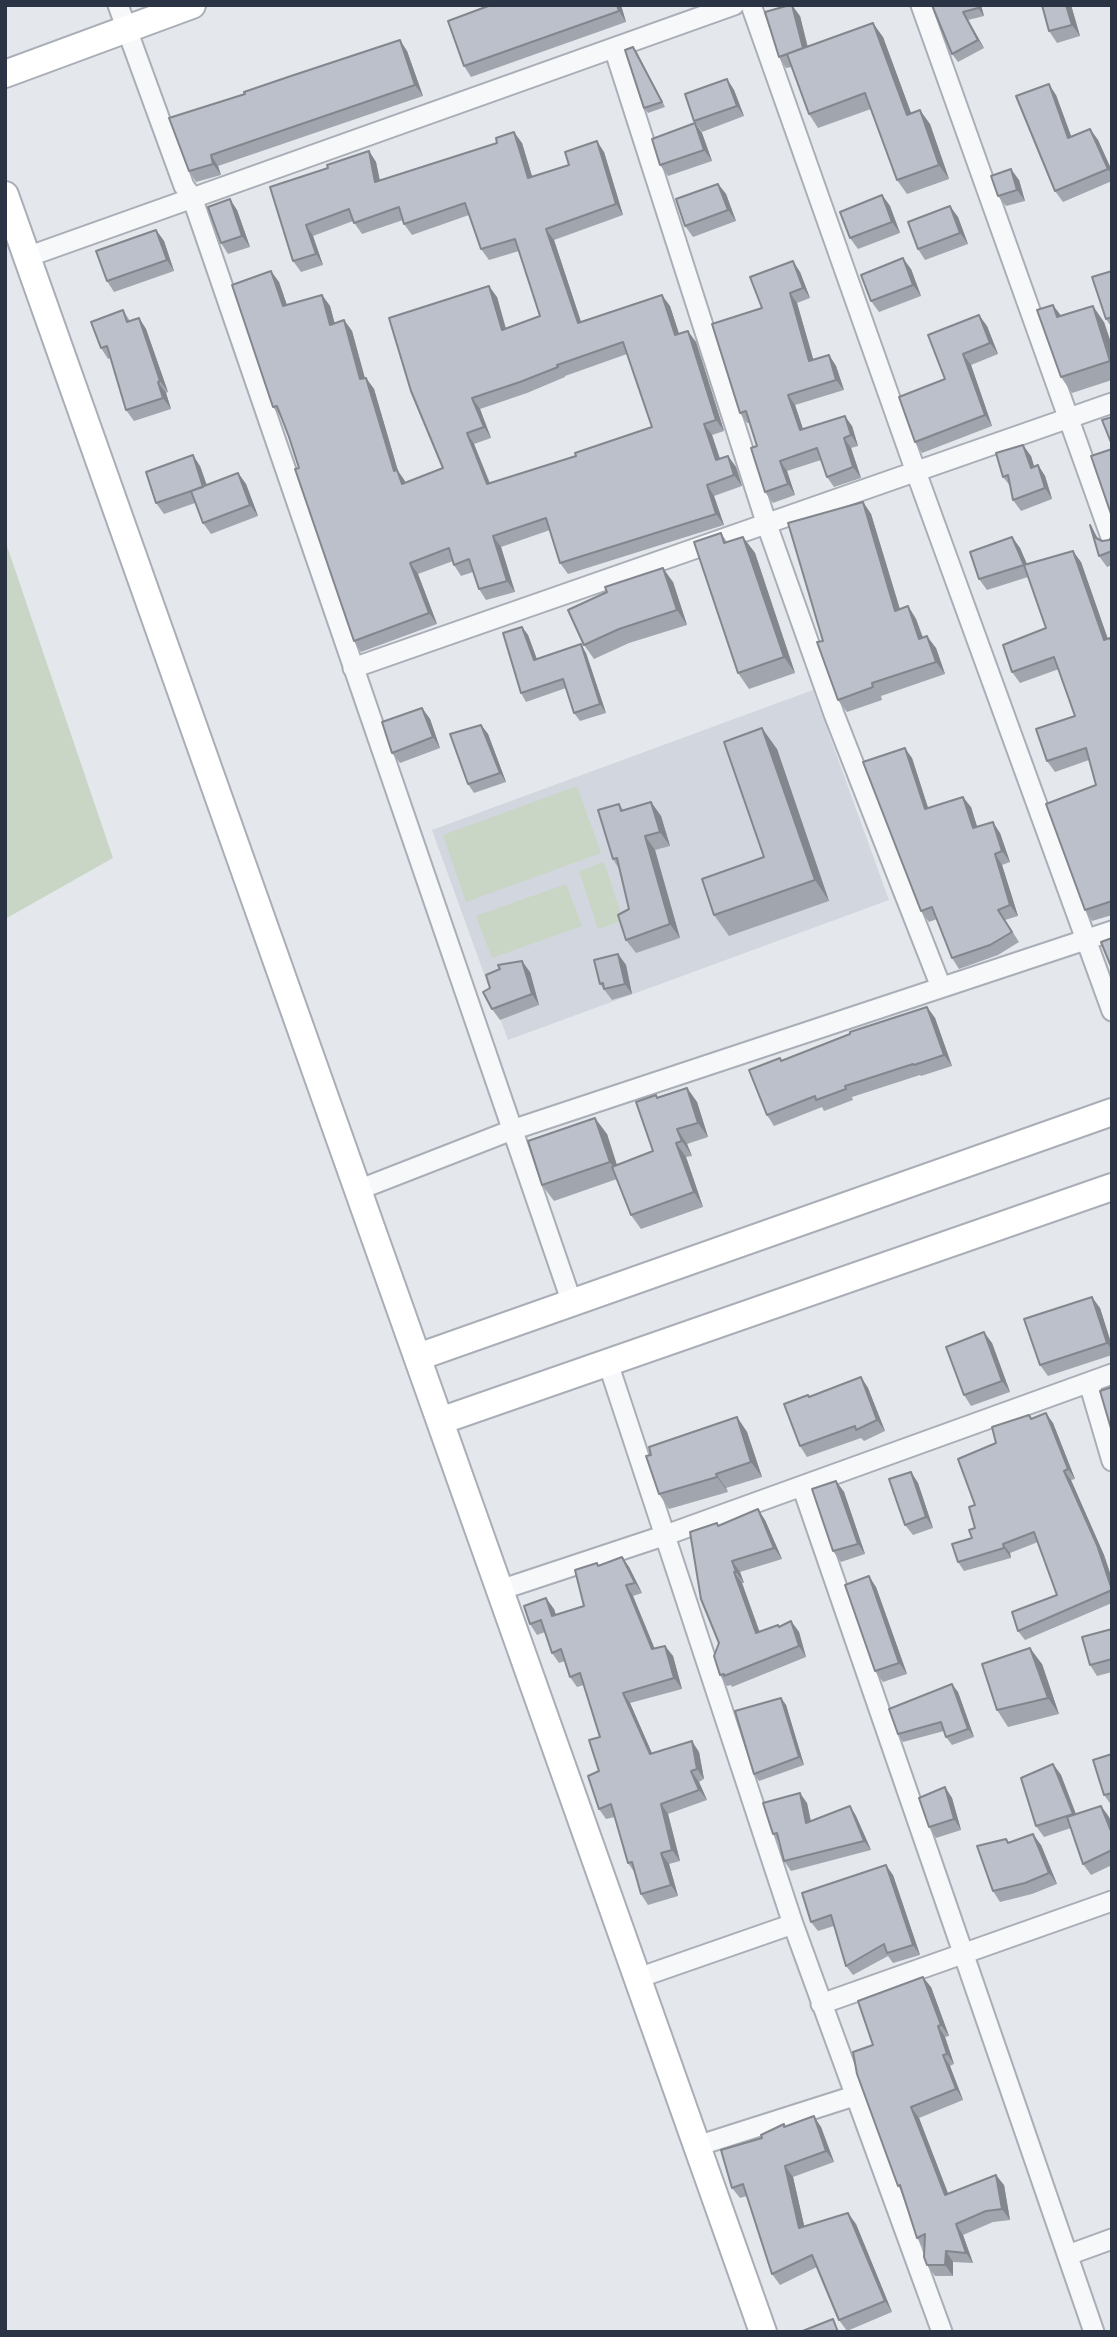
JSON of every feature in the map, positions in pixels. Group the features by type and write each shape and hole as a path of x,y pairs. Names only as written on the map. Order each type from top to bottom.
{"street":[{"path":"5,74 122,17 192,5"},
{"path":"27,257 734,5"},
{"path":"751,5 916,472 1112,1011"},
{"path":"921,5 1112,540"},
{"path":"122,17 184,186 192,197 572,1303"},
{"path":"614,48 767,525 834,714 942,988"},
{"path":"5,195 763,2332"},
{"path":"353,668 1112,403"},
{"path":"358,1190 512,1130 1112,930"},
{"path":"418,1357 1112,1112"},
{"path":"440,1421 1112,1187"},
{"path":"608,1363 793,1924 942,2332"},
{"path":"500,1590 666,1535 1112,1374"},
{"path":"1088,1383 1112,1461"},
{"path":"802,1486 1094,2332"},
{"path":"821,2004 1112,1901"},
{"path":"638,1978 793,1924"},
{"path":"697,2146 854,2096"},
{"path":"1068,2255 1112,2239"}],"shaded area":[{"path":"813,690 889,900 508,1040 432,830"}],"green space":[{"path":"5,540 113,858 5,919"},
{"path":"577,786 601,853 466,902 443,835"},
{"path":"604,862 623,920 598,929 579,871"},
{"path":"566,884 582,926 492,958 476,916"}],"building":[{"path":"491,5 617,5 619,11 464,66 448,21"},
{"path":"792,5 803,48 779,57 765,12"},
{"path":"932,5 978,5 978,8 963,12 978,40 952,54"},
{"path":"1042,5 1066,5 1072,25 1049,31"},
{"path":"873,23 907,115 920,110 939,165 897,180 865,93 809,114 787,54"},
{"path":"400,40 415,85 211,155 213,164 189,171 169,118"},
{"path":"633,47 662,102 644,108 625,50"},
{"path":"727,79 737,106 694,121 685,94"},
{"path":"1049,84 1068,138 1090,129 1108,169 1055,191 1016,96"},
{"path":"695,123 704,150 660,165 652,139"},
{"path":"514,132 528,178 569,165 565,152 597,141 616,204 546,229 578,323 662,295 675,335 688,331 716,420 704,424 716,460 728,456 734,475 707,485 716,514 560,563 546,518 493,536 507,581 479,589 469,559 454,565 449,548 410,563 429,613 354,641 295,469 299,468 289,437 277,406 273,407 232,285 271,271 283,306 322,295 330,325 344,320 360,379 366,378 394,471 397,470 402,484 443,468 411,391 389,318 489,286 502,330 540,316 515,239 481,249 465,203 404,224 399,207 354,223 349,209 306,225 316,254 293,261 270,187 369,151 375,182 497,143 496,138","holes":["623,342 652,427 575,453 576,456 487,484 467,433 484,427 472,398"]},
{"path":"1011,169 1017,190 998,196 991,176"},
{"path":"718,184 728,210 685,226 676,199"},
{"path":"882,195 892,222 850,238 840,212"},
{"path":"230,199 242,236 221,243 208,207"},
{"path":"950,206 960,233 918,249 908,222"},
{"path":"156,230 167,260 107,281 96,251"},
{"path":"903,258 913,285 871,301 861,275"},
{"path":"793,261 803,288 790,293 809,361 829,355 836,380 788,395 800,430 845,416 851,435 844,438 853,467 827,477 817,448 780,461 788,484 765,492 751,448 757,446 746,411 740,413 712,324 762,308 750,277"},
{"path":"1112,271 1112,317 1106,319 1092,277"},
{"path":"1053,305 1057,317 1093,306 1110,361 1061,377 1037,310"},
{"path":"123,310 127,322 139,318 163,398 126,410 107,346 101,348 91,322"},
{"path":"979,315 990,343 963,354 985,415 915,442 899,397 945,379 928,335"},
{"path":"1112,417 1112,445 1102,420"},
{"path":"1023,445 1031,468 1038,465 1045,488 1013,500 1008,475 1003,477 996,453"},
{"path":"1112,449 1112,517 1091,456"},
{"path":"193,455 203,487 156,503 146,472"},
{"path":"238,473 250,505 203,523 191,491"},
{"path":"863,502 895,611 908,606 919,639 927,636 936,662 872,683 873,687 838,700 817,642 823,641 788,523"},
{"path":"1090,525 1096,538 1102,541 1112,537 1112,551 1099,556"},
{"path":"721,533 724,543 743,537 784,657 738,673 694,542"},
{"path":"1012,537 1024,565 979,579 970,552"},
{"path":"1073,551 1104,640 1110,638 1112,644 1112,901 1085,910 1046,804 1096,785 1086,748 1047,761 1036,729 1075,716 1054,657 1012,672 1003,645 1046,628 1024,565"},
{"path":"663,568 677,610 619,629 584,645 568,610 607,592 605,587"},
{"path":"522,627 534,660 581,644 600,704 574,713 563,679 521,693 503,633"},
{"path":"422,708 433,737 392,753 382,722"},
{"path":"481,725 500,773 468,784 450,734"},
{"path":"762,728 815,880 714,915 702,879 764,857 724,742"},
{"path":"905,748 925,809 963,797 973,828 993,822 1002,851 995,854 1010,905 998,910 1012,932 990,945 952,958 932,907 921,911 863,762"},
{"path":"651,802 660,832 645,836 670,924 626,940 618,915 629,909 617,858 613,859 598,810 619,804 621,811"},
{"path":"1112,938 1112,969 1101,942"},
{"path":"618,954 625,984 604,989 603,983 600,984 594,960"},
{"path":"522,961 532,994 492,1009 483,992 490,988 486,975 500,969 498,965"},
{"path":"927,1007 944,1055 845,1086 846,1089 816,1100 815,1096 767,1115 749,1070 780,1058 781,1061 850,1032"},
{"path":"687,1088 698,1123 677,1129 682,1141 676,1143 694,1192 631,1215 612,1167 653,1151 636,1102"},
{"path":"595,1118 610,1162 542,1185 528,1141"},
{"path":"1092,1297 1107,1343 1040,1365 1024,1319"},
{"path":"984,1332 1002,1381 964,1395 946,1347"},
{"path":"861,1377 877,1420 856,1430 855,1426 800,1446 784,1404"},
{"path":"1112,1387 1112,1432 1100,1391"},
{"path":"1046,1413 1068,1469 1064,1471 1097,1545 1112,1590 1018,1631 1012,1612 1057,1595 1034,1532 1003,1544 1004,1548 958,1562 952,1544 972,1538 969,1530 975,1528 969,1507 975,1505 958,1459 996,1443 992,1427 1029,1415 1031,1419"},
{"path":"737,1417 751,1462 716,1474 717,1477 659,1494 646,1456 651,1455 649,1447"},
{"path":"911,1472 926,1517 905,1525 889,1479"},
{"path":"836,1481 858,1544 833,1551 812,1489"},
{"path":"758,1509 774,1548 732,1561 734,1572 756,1633 791,1621 799,1646 724,1676 720,1675 714,1656 719,1643 701,1599 690,1532 717,1523 718,1526"},
{"path":"622,1557 635,1583 626,1585 652,1649 665,1646 674,1678 623,1693 650,1754 692,1741 697,1769 691,1771 699,1790 661,1804 672,1850 661,1853 671,1885 641,1894 632,1862 628,1863 611,1804 599,1809 588,1776 599,1771 589,1740 600,1737 580,1673 570,1677 561,1649 552,1653 541,1620 530,1624 524,1606 546,1598 552,1616 584,1606 575,1570 597,1563 598,1566"},
{"path":"869,1576 899,1663 875,1671 845,1585"},
{"path":"1112,1629 1112,1659 1090,1665 1082,1637"},
{"path":"1030,1648 1048,1698 997,1710 982,1664"},
{"path":"952,1684 968,1729 946,1737 941,1722 898,1734 889,1709"},
{"path":"781,1698 799,1757 754,1774 735,1711"},
{"path":"1112,1754 1112,1793 1104,1795 1093,1760"},
{"path":"1053,1764 1073,1814 1036,1826 1021,1778"},
{"path":"945,1787 954,1819 929,1827 919,1798"},
{"path":"800,1793 806,1823 850,1806 864,1841 784,1861 777,1833 773,1834 763,1803"},
{"path":"1101,1806 1112,1834 1112,1850 1083,1864 1067,1817"},
{"path":"1033,1834 1049,1873 1025,1883 993,1891 977,1846 1006,1839 1008,1843"},
{"path":"886,1865 913,1945 887,1953 884,1944 846,1966 831,1915 811,1922 802,1893"},
{"path":"923,1977 941,2025 938,2026 947,2054 943,2055 956,2089 911,2107 945,2195 996,2175 1002,2209 986,2211 956,2224 966,2253 946,2251 945,2265 927,2265 924,2257 925,2234 917,2238 900,2185 898,2186 857,2074 853,2052 873,2045 858,2001"},
{"path":"814,2116 826,2151 785,2166 799,2228 848,2213 885,2301 839,2320 812,2255 772,2274 743,2184 732,2188 721,2150 762,2138 761,2135 784,2124 784,2127"},
{"path":"833,2319 838,2332 800,2332"}]}
